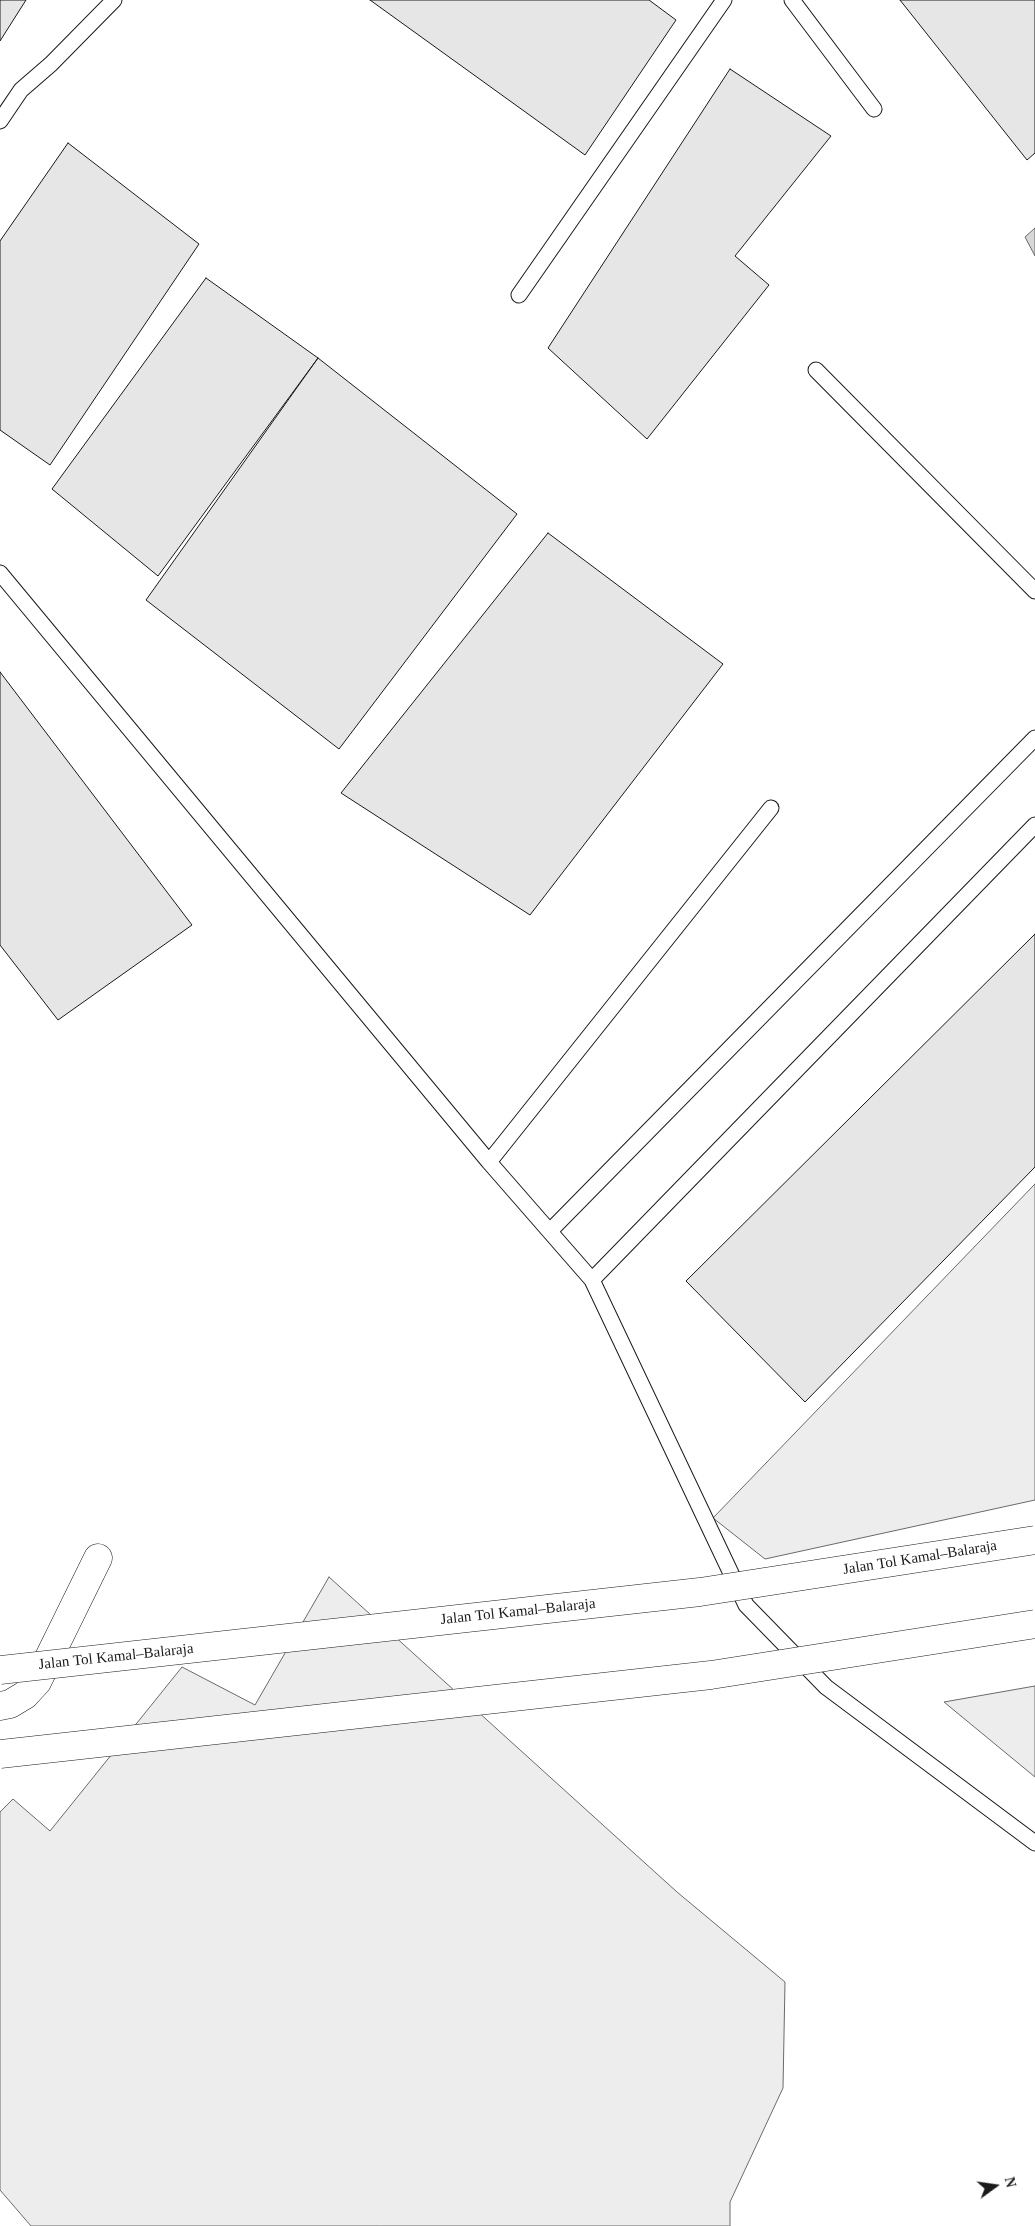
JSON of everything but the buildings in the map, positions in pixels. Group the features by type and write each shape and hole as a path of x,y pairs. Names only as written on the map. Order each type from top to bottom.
{"main road":[{"name":"Jalan Tol Kamal–Balaraja","path":"0,1670 700,1592 1035,1540"},
{"path":"0,1706 10,1704 25,1695 37,1682 98,1558"},
{"path":"0,1754 711,1675 1035,1624"}],"lane":[{"path":"0,120 20,90 51,64 114,0"},
{"path":"519,295 724,0"},
{"path":"792,0 874,109"},
{"path":"816,370 1035,591"},
{"path":"0,573 489,1162 592,1280 746,1605 826,1687 1035,1843"},
{"path":"550,1231 1035,738"},
{"path":"489,1162 771,808"},
{"path":"592,1280 1035,825"}],"shaded area":[{"path":"1035,228 1035,256 1025,237"},
{"path":"1035,1184 1035,1500 765,1559 713,1518"},
{"path":"329,1577 677,1892 785,1982 783,2088 730,2202 730,2226 31,2226 0,2190 0,1812 13,1799 50,1831 182,1667 255,1705"},
{"path":"1035,1686 1035,1777 944,1702"}]}
